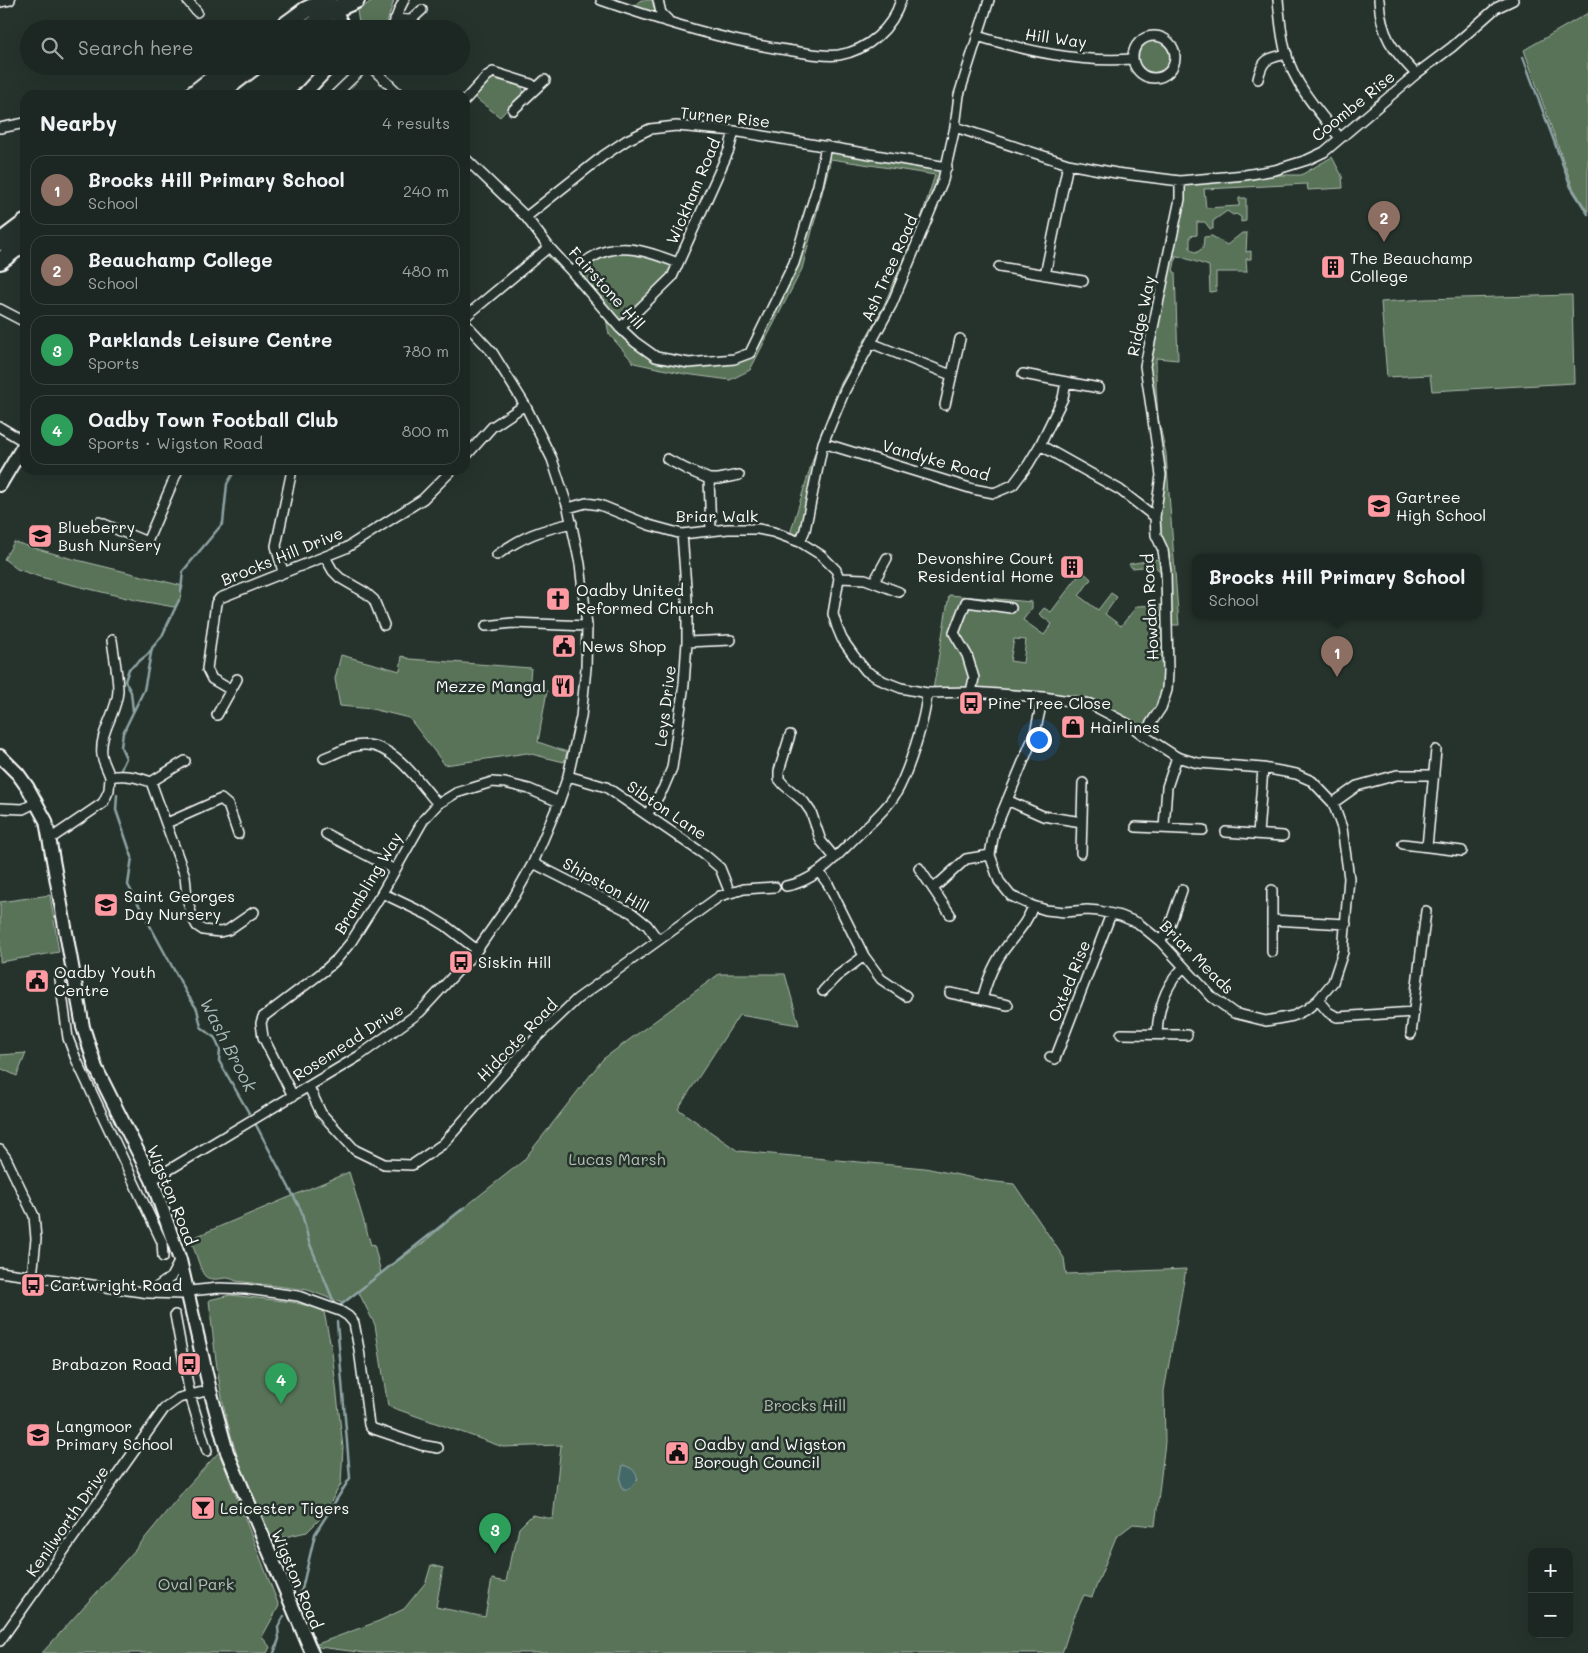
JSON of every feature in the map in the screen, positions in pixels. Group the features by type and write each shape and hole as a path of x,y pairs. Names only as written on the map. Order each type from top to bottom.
{"highway":[{"path":"292,20 306,10 332,3 356,0"},
{"path":"306,20 332,3"},
{"path":"316,20 332,3"},
{"path":"198,90 218,75"},
{"path":"224,90 243,75"},
{"path":"0,242 20,227"},
{"path":"0,261 20,246"}],"main road":[{"path":"332,3 340,20"},
{"path":"308,90 322,75"},
{"path":"0,485 20,451"},
{"name":"Wigston Road","path":"0,756 18,774 37,802 46,821 78,1005 96,1068 152,1180 180,1260 210,1390 227,1452 312,1653"}],"street":[{"path":"0,2 10,0"},
{"path":"187,0 197,12"},
{"path":"404,0 395,19 411,20 422,10"},
{"path":"601,0 668,21 769,48 821,55 836,55 862,47 877,37 890,24 902,0"},
{"path":"615,5 626,0"},
{"path":"658,0 661,13 668,21"},
{"name":"Ash Tree Road","path":"800,542 805,530 823,443 845,390 892,304 947,167 959,95 989,0"},
{"path":"1278,0 1286,54 1302,88 1340,138"},
{"path":"1379,0 1380,18 1388,42 1400,58 1416,74"},
{"name":"Coombe Rise","path":"955,127 1068,164 1116,173 1180,181 1245,175 1275,170 1307,160 1324,152 1416,74 1452,48 1496,8 1513,0"},
{"name":"Hill Way","path":"977,36 1043,53 1076,57 1132,59"},
{"path":"1155,36 1167,41 1174,52 1173,66 1163,76 1157,78 1143,75 1132,59 1137,44 1148,37 1155,36"},
{"path":"1258,79 1264,61 1286,54"},
{"path":"470,95 487,76 491,68 532,84 536,88"},
{"path":"340,90 356,75"},
{"path":"379,75 395,90"},
{"path":"513,110 545,80"},
{"path":"0,128 20,124"},
{"name":"Turner Rise","path":"526,217 603,156 627,140 650,129 676,126 734,131 947,167"},
{"name":"Wickham Road","path":"620,328 672,277 729,150 734,131"},
{"name":"Fairstone Hill","path":"470,163 526,217 549,247 620,328 635,342 656,357 689,363 734,359 750,354 794,264 818,185 826,146"},
{"path":"1045,274 1068,164"},
{"name":"Ridge Way","path":"1154,517 1161,476 1145,366 1180,199 1180,181"},
{"path":"470,314 549,247"},
{"name":"Wickham Road","path":"572,272 593,256 612,249 648,251 678,262"},
{"path":"998,268 1083,281"},
{"path":"0,309 20,319"},
{"name":"Rosemead Drive","path":"152,1180 359,1056 420,1012 477,950 514,897 533,863 559,802 568,776 581,717 586,668 587,626 580,564 568,508 552,460 524,405 492,352 470,329"},
{"path":"945,405 960,339"},
{"path":"871,343 951,375"},
{"path":"1023,374 1099,388"},
{"name":"Vandyke Road","path":"823,443 973,489 994,493 1014,485 1028,465 1063,398 1066,382"},
{"path":"470,451 492,427 524,405"},
{"path":"0,427 20,439"},
{"path":"1040,445 1120,490 1154,517"},
{"path":"667,459 709,479 739,475"},
{"path":"99,522 147,542 176,475"},
{"path":"283,572 276,546 291,475"},
{"name":"Brocks Hill Drive","path":"231,690 212,680 208,669 216,602 220,598 346,548 423,498 447,475"},
{"path":"709,479 711,531"},
{"name":"Briar Walk","path":"568,508 586,503 600,505 649,525 682,534 728,528 758,529 780,534 800,542 831,564 839,578"},
{"name":"Howdon Road","path":"1143,736 1161,708 1167,690 1168,672 1166,572 1163,550 1156,535 1154,517"},
{"path":"497,554 528,535 572,523"},
{"name":"Leys Drive","path":"647,815 668,778 675,756 688,642 682,534"},
{"path":"325,557 333,571 340,578 374,600 384,625"},
{"path":"874,582 887,558"},
{"path":"899,592 874,582 857,578 839,578 833,614 836,627 842,640 866,671 883,682 927,693 970,692 1042,697"},
{"path":"970,692 974,678 967,655 954,634 966,602 1011,608"},
{"path":"486,626 512,623 587,626"},
{"path":"50,839 103,803 109,790 110,777 104,761 102,747 103,738 118,691 112,640"},
{"path":"688,642 730,640"},
{"path":"218,715 237,679"},
{"path":"786,886 794,885 819,872 871,822 895,795 918,736 927,704 927,693"},
{"name":"Briar Meads","path":"1042,697 1090,704 1130,725 1143,736 1177,756 1198,763 1263,768 1296,774 1312,781 1332,802 1342,828 1348,878 1346,924 1343,952 1339,967 1333,982 1318,1000 1307,1009 1293,1016 1266,1021 1234,1013 1212,997 1160,940 1138,923 1111,914 1086,910 1056,911 1032,906 1011,896 999,881 990,855 994,832 1036,733 1042,697"},
{"path":"790,735 779,771 779,779 804,802 811,812 821,842 835,858"},
{"path":"324,758 355,746 366,745 391,753 401,761 438,804"},
{"path":"1427,847 1436,750"},
{"path":"1164,828 1167,786 1177,756"},
{"path":"110,777 127,775 151,782 185,761"},
{"path":"1258,834 1263,768"},
{"path":"1332,802 1357,786 1397,775 1434,775"},
{"name":"Sibton Lane","path":"568,776 606,787 713,861 724,877 730,892"},
{"path":"151,782 185,876 190,910 197,926 203,930 220,932 228,930 254,912"},
{"name":"Brambling Way","path":"293,1096 263,1037 260,1023 268,1012 338,959 365,923 424,819 438,804 456,793 492,782 517,786 559,802"},
{"path":"1081,853 1083,784"},
{"path":"167,823 221,799 228,804 238,834"},
{"path":"1008,800 1043,816 1082,822"},
{"path":"0,808 23,809 37,802"},
{"path":"1136,827 1203,830"},
{"path":"1226,832 1283,836"},
{"path":"326,834 396,870"},
{"path":"1402,844 1462,850"},
{"path":"933,888 966,859 990,855"},
{"name":"Shipston Hill","path":"533,863 632,913 647,926 658,940"},
{"path":"919,868 950,914"},
{"path":"819,872 828,884 864,956 881,979 906,996"},
{"name":"Hidcote Road","path":"309,1087 321,1113 355,1150 384,1164 412,1165 443,1144 535,1039 577,1000 711,901 730,892 759,887 775,887"},
{"path":"1160,940 1168,931 1182,890"},
{"path":"1272,890 1272,952"},
{"path":"382,893 428,915 446,926 477,950"},
{"path":"982,1000 994,965 1007,945 1027,921 1032,906"},
{"path":"1412,1034 1426,911"},
{"name":"Oxted Rise","path":"1055,1060 1111,914"},
{"path":"1272,920 1346,924"},
{"path":"823,991 836,977 864,956"},
{"path":"1157,1034 1159,1018 1168,988 1171,981 1184,967"},
{"name":"Wigston Road","path":"60,979 68,1038 76,1059 162,1242 163,1257"},
{"path":"950,993 1008,1005"},
{"path":"1318,1000 1328,1012 1337,1017 1414,1012"},
{"path":"64,1008 78,1005"},
{"path":"1121,1034 1187,1034"},
{"path":"106,1121 118,1115"},
{"path":"0,1150 6,1158 34,1216 36,1239 32,1277"},
{"path":"149,1293 171,1277 180,1260"},
{"path":"0,1272 149,1293 181,1294 188,1291 220,1288 246,1289 298,1296 340,1311 354,1323 371,1428 438,1448"},
{"path":"175,1315 190,1395 207,1451"},
{"name":"Kenilworth Drive","path":"0,1642 164,1409 179,1398 210,1390"}],"green space":[{"path":"373,0 394,0 388,20 358,20 357,11"},
{"path":"641,0 654,0 657,14 632,7"},
{"path":"1588,13 1588,212 1573,188 1524,50"},
{"path":"1154,39 1166,45 1172,57 1166,69 1154,75 1142,69 1136,57 1142,45"},
{"path":"491,78 521,86 524,92 500,117 474,97"},
{"path":"826,146 947,167 928,218 823,443 800,542 790,534 821,433 839,387 884,305 922,215 935,175 831,159 802,269 750,370 730,380 685,374 634,363 609,334 606,319 578,284 543,252 549,247 572,271 612,249 678,263 672,277 620,328 656,357 689,363 750,353 794,263"},
{"path":"1332,157 1342,176 1343,188 1308,190 1307,184 1204,189 1206,208 1239,206 1239,198 1246,198 1246,221 1241,222 1241,217 1227,211 1213,221 1213,229 1210,229 1205,222 1197,222 1197,235 1190,236 1190,249 1196,253 1203,248 1204,237 1212,236 1227,245 1242,233 1247,233 1246,252 1251,251 1251,259 1246,259 1247,272 1216,272 1216,291 1210,292 1209,266 1178,256 1172,256 1176,257 1173,271 1175,272 1178,360 1156,358 1156,387 1158,417 1166,454 1179,625 1168,625 1167,690 1143,735 1090,704 933,690 949,595 1032,602 1032,608 1023,620 1044,635 1052,624 1039,614 1044,608 1051,612 1082,571 1091,579 1079,596 1098,610 1111,593 1117,597 1105,614 1121,626 1137,606 1162,605 1160,571 1154,566 1132,568 1129,564 1164,558 1156,535 1161,475 1145,366 1180,181 1245,175 1301,175","holes":["1014,639 1026,640 1023,663 1010,661"]},
{"path":"1572,295 1574,383 1432,391 1430,375 1387,377 1381,302"},
{"path":"14,542 69,558 183,586 179,602 174,607 135,600 40,577 17,569 4,559"},
{"path":"341,655 400,671 402,656 410,659 531,668 529,689 547,691 538,742 567,752 564,762 527,753 445,765 409,718 372,709 340,706 335,679"},
{"path":"50,895 59,952 0,962 0,902"},
{"name":"Brocks Hill","path":"719,974 785,974 799,1025 739,1015 678,1109 738,1151 925,1168 988,1181 1014,1184 1064,1258 1066,1274 1186,1269 1164,1391 1165,1442 1155,1526 1133,1524 1116,1537 1092,1597 1084,1595 1073,1619 1062,1653 365,1653 312,1646 379,1621 404,1609 426,1582 431,1565 443,1568 436,1607 485,1617 492,1579 506,1582 519,1528 532,1515 553,1519 561,1445 503,1447 388,1406 375,1325 358,1291 342,1303 308,1290 236,1281 229,1278 210,1279 203,1274 190,1239 349,1172 371,1245 374,1244 381,1273 423,1243 523,1161 603,1059"},
{"path":"26,1053 17,1076 0,1068 0,1055"},
{"path":"230,1295 292,1302 322,1309 324,1312 332,1352 343,1447 341,1484 322,1517 307,1532 271,1540 238,1460 222,1399 209,1300"},
{"name":"Oval Park","path":"219,1452 279,1606 262,1637 270,1647 267,1653 42,1653 136,1549 185,1489"}],"water":[{"path":"623,1465 633,1470 638,1479 629,1489 623,1489 620,1480"}],"waterway":[{"path":"1523,57 1571,187 1588,214"},
{"path":"181,591 183,571 223,523 227,484 232,475"},
{"name":"Wash Brook","path":"121,769 126,758 121,747 123,733 144,690 152,648 162,636 179,600"},
{"path":"133,711 131,692 125,681 129,669 152,649"},
{"name":"Wash Brook","path":"117,795 116,810 132,857 128,885 197,1009 201,1027 215,1038 220,1050 219,1061 249,1113"},
{"path":"256,1125 301,1210 309,1242 336,1307"},
{"name":"Wash Brook","path":"337,1308 465,1207"},
{"name":"Wash Brook","path":"295,1601 302,1589 315,1534 350,1478 337,1322"},
{"name":"Wash Brook","path":"274,1653 279,1639 278,1627 284,1616"}],"place":[{"name":"Beauchamp College","path":"1384,242"},
{"name":"The Beauchamp College","path":"1333,267"},
{"name":"Gartree High School","path":"1379,506"},
{"name":"Blueberry Bush Nursery","path":"40,536"},
{"name":"Devonshire Court Residential Home","path":"1072,567"},
{"name":"Oadby United Reformed Church","path":"558,599"},
{"name":"News Shop","path":"564,646"},
{"name":"Brocks Hill Primary School","path":"1337,677"},
{"name":"Mezze Mangal","path":"563,686"},
{"name":"Pine Tree Close","path":"971,703"},
{"name":"Hairlines","path":"1073,727"},
{"name":"Saint Georges Day Nursery","path":"106,905"},
{"name":"Siskin Hill","path":"461,962"},
{"name":"Oadby Youth Centre","path":"37,981"},
{"name":"Cartwright Road","path":"33,1285"},
{"name":"Brabazon Road","path":"189,1364"},
{"name":"Oadby Town Football Club","path":"281,1404"},
{"name":"Langmoor Primary School","path":"38,1435"},
{"name":"Oadby and Wigston Borough Council","path":"677,1453"},
{"name":"Leicester Tigers","path":"203,1508"},
{"name":"Parklands Leisure Centre","path":"495,1554"}],"park label":[{"name":"Lucas Marsh","path":"617,1159"}]}
